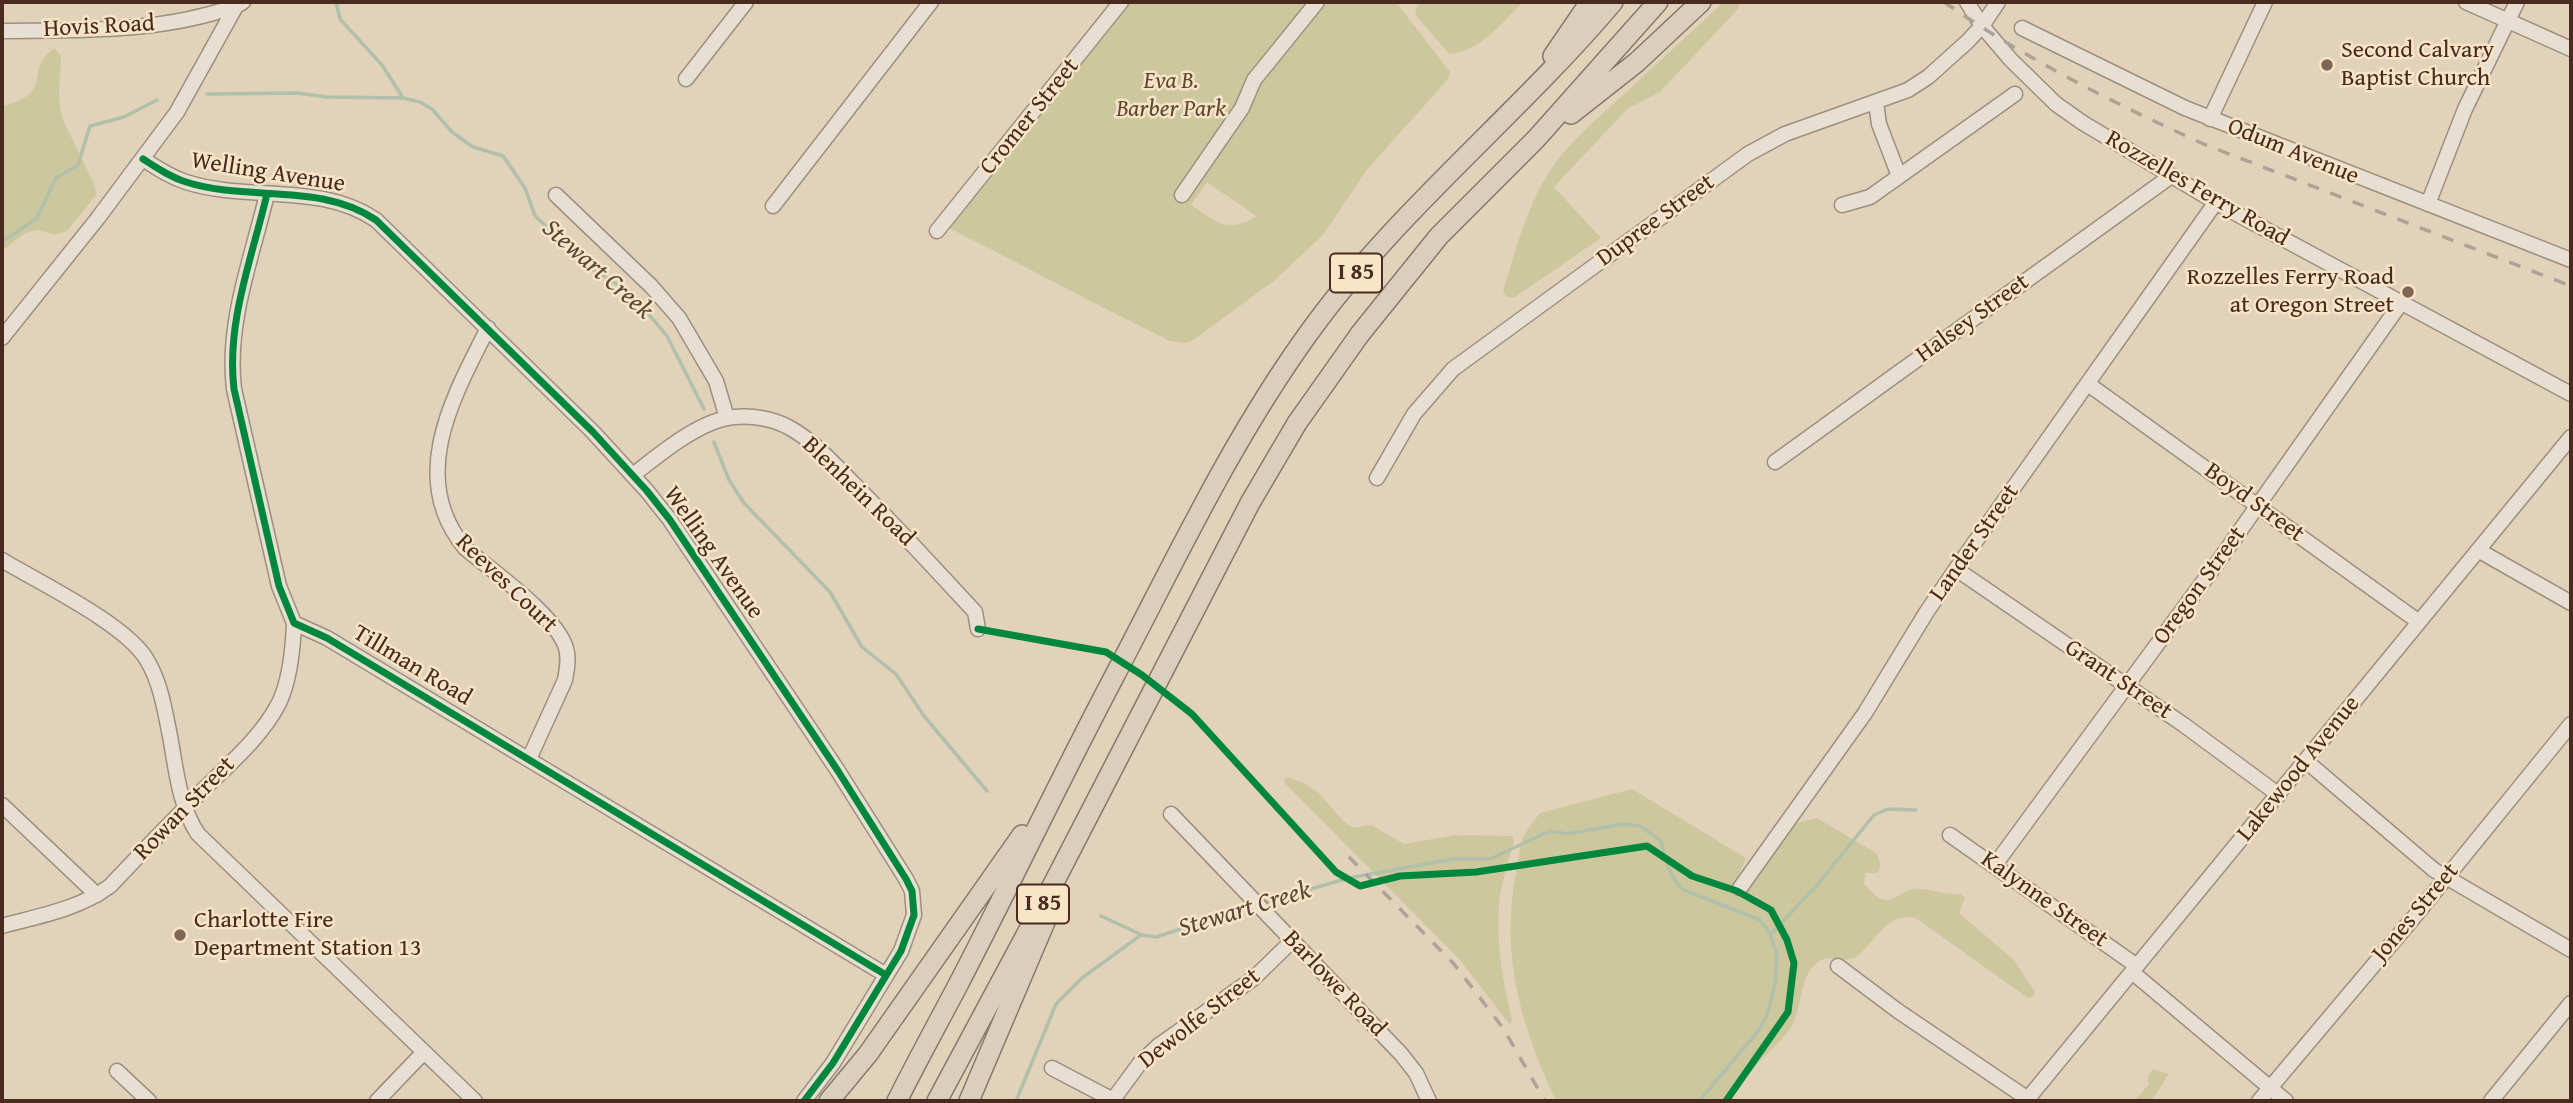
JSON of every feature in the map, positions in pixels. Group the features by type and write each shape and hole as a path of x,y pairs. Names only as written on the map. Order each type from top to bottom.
{"highway":[{"path":"1530,93 1590,2"},
{"name":"I 85","path":"897,1101 1225,463 1308,334 1399,224 1499,121 1530,93 1613,2"},
{"name":"I 85","path":"937,1101 974,1037 1250,503 1297,423 1336,366 1439,236 1536,139 1658,2"},
{"path":"1536,139 1610,85 1701,2"},
{"path":"829,1101 903,1006 1060,780"},
{"path":"969,1101 1047,919 1062,880 1069,851"}],"street":[{"path":"686,79 746,2"},
{"path":"773,206 931,2"},
{"name":"Cromer Street","path":"937,231 1121,2"},
{"path":"1182,195 1242,108 1254,80 1317,2"},
{"name":"Rozzelles Ferry Road","path":"1966,2 2011,60 2056,104 2083,123 2216,202 2571,394"},
{"name":"Dupree Street","path":"1377,478 1414,414 1431,392 1475,351 1748,154 1785,134 1897,95 1928,77 1982,26 1998,2"},
{"path":"2210,119 2265,2"},
{"path":"2466,2 2571,49"},
{"path":"2428,204 2465,109 2517,2"},
{"path":"2,338 143,159 196,81 239,4"},
{"name":"Hovis Road","path":"2,31 138,28 198,19 239,4"},
{"name":"Odum Avenue","path":"2022,28 2210,119 2571,260"},
{"path":"1842,205 1870,197 2015,93"},
{"path":"1876,103 1879,124 1899,176"},
{"name":"Welling Avenue","path":"143,159 188,183 325,199 361,210 376,220 593,432 670,520 838,771 912,891 914,915 901,950 833,1063 804,1101"},
{"name":"Halsey Street","path":"1775,462 2171,176"},
{"path":"267,194 236,318 231,366 279,586 293,623"},
{"path":"556,195 651,286 679,318 716,381 727,418"},
{"name":"Lander Street","path":"1741,888 1859,723 1956,569 2216,202"},
{"name":"Oregon Street","path":"1994,866 2258,505 2401,303"},
{"name":"Reeves Court","path":"488,328 451,407 441,440 437,477 443,511 454,535 465,548 549,620 565,646 568,667 565,680 529,759"},
{"name":"Boyd Street","path":"2088,384 2420,622"},
{"name":"Blenhein Road","path":"633,475 687,436 727,418 757,417 791,429 817,447 876,506 975,612 978,629"},
{"name":"Lakewood Avenue","path":"2027,1100 2571,437"},
{"path":"2478,550 2571,603"},
{"path":"2,560 110,624 146,657 162,694 184,809 198,834 475,1101"},
{"name":"Grant Street","path":"1956,569 2127,686 2279,795"},
{"name":"Tillman Road","path":"293,623 327,638 886,975"},
{"name":"Rowan Street","path":"2,926 75,906 110,886 260,731 278,703 286,680 293,642 293,623"},
{"name":"Jones Street","path":"2259,1101 2571,724"},
{"path":"2306,761 2446,878 2571,950"},
{"path":"2,804 97,895"},
{"name":"Barlowe Road","path":"1171,814 1401,1054 1416,1073 1429,1101"},
{"name":"Kalynne Street","path":"1950,835 2135,969 2286,1101"},
{"name":"Dewolfe Street","path":"1114,1101 1140,1063 1158,1046 1254,978 1292,941"},
{"path":"1838,966 2027,1100"},
{"path":"2491,1101 2571,1003"},
{"path":"377,1101 424,1052"},
{"path":"1052,1068 1114,1101"},
{"path":"117,1071 149,1101"}],"green space":[{"name":"Eva B. Barber Park","path":"1131,2 1396,2 1450,72 1448,79 1366,171 1323,235 1275,280 1192,341 1170,341 949,228","holes":["1207,182 1256,216 1236,225 1222,224 1191,205"]},
{"path":"1420,2 1523,2 1481,42 1461,52 1449,54 1417,17 1415,11"},
{"path":"1724,2 1741,2 1738,9 1660,92 1627,109 1554,187 1601,238 1515,297 1507,297 1503,291 1523,228 1543,182 1559,158 1585,130"},
{"path":"54,48 61,55 59,96 62,118 95,186 96,195 67,231 55,235 38,230 25,233 2,251 2,106 29,94 37,81 40,65"},
{"path":"1284,778 1306,784 1319,793 1344,822 1354,828 1371,825 1404,844 1456,835 1513,836 1501,889 1498,920 1501,963 1512,1020 1510,1025 1460,960 1284,782"},
{"path":"1632,789 1746,858 1734,886 1795,823 1817,818 1876,853 1881,864 1878,873 1866,873 1864,883 1881,899 1887,900 1913,889 1960,894 1965,898 1959,913 2014,960 2035,992 2033,997 2028,998 1916,918 1906,917 1890,923 1857,956 1822,960 1811,969 1791,1027 1729,1101 1556,1101 1524,1018 1512,962 1512,903 1521,844 1540,813"},
{"path":"2153,1069 2169,1074 2151,1101 2134,1101 2149,1084 2148,1076"}],"waterway":[{"name":"Stewart Creek","path":"336,2 340,19 382,65 403,98"},
{"name":"Stewart Creek","path":"207,94 297,93 327,97 403,98 420,102 432,109 452,132 473,147 503,156 525,188 535,216 592,269 631,293 667,336 704,409"},
{"path":"2,242 36,219 56,178 78,165 90,126 124,117 157,100"},
{"name":"Stewart Creek","path":"714,442 729,480 744,503 830,592 862,647 896,674 924,716 987,791"},
{"path":"1771,934 1817,885 1874,815 1888,809 1916,810"},
{"name":"Stewart Creek","path":"1262,903 1349,878 1453,859 1490,859 1550,831 1568,834 1623,824 1640,826 1661,841 1671,874 1684,890 1760,920 1770,934 1777,954 1775,984 1767,1015 1759,1030 1699,1101"},
{"name":"Stewart Creek","path":"1101,916 1142,935 1156,937 1255,905"},
{"path":"1016,1101 1056,1004 1082,978 1141,935"}],"railway":[{"path":"1944,2 2007,43 2072,80 2206,145 2571,286"},
{"path":"1349,857 1454,964 1503,1028 1545,1101"}],"cycle path":[{"path":"143,159 186,182 210,188 331,201 354,208 376,220 593,432 670,520 838,771 912,891 914,915 901,951 833,1063 804,1101"},
{"path":"267,194 237,315 234,389 279,586 294,623 327,638 886,975"},
{"path":"978,629 1106,652 1142,675 1192,714 1336,872 1360,886 1400,876 1476,872 1647,846 1692,876 1737,891 1771,910 1787,940 1794,963 1788,1012 1726,1101"}],"place":[{"name":"Second Calvary Baptist Church","path":"2327,65"},
{"name":"Rozzelles Ferry Road at Oregon Street","path":"2408,292"},
{"name":"Charlotte Fire Department Station 13","path":"180,935"}]}
